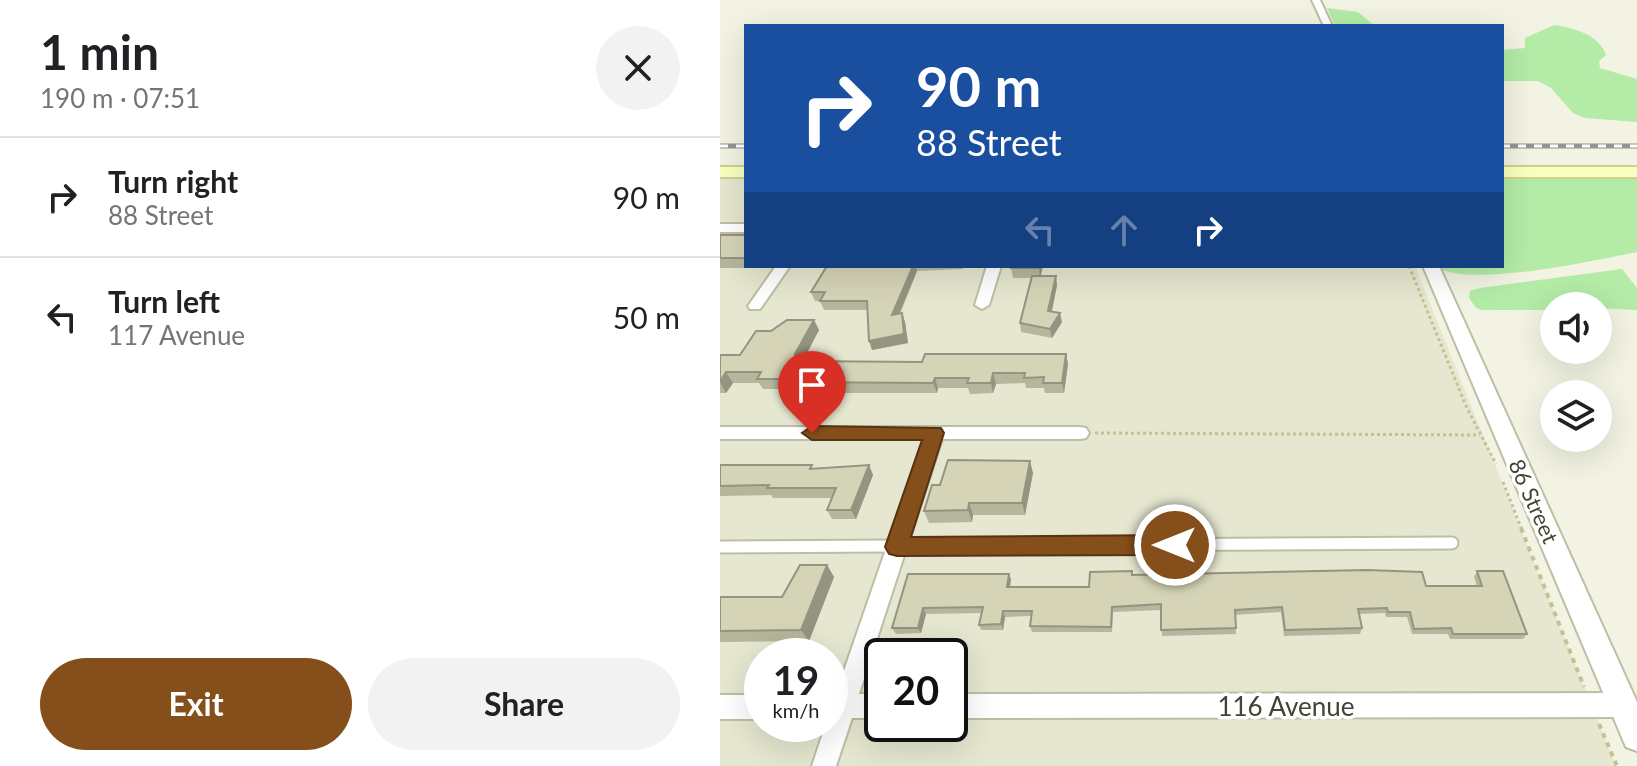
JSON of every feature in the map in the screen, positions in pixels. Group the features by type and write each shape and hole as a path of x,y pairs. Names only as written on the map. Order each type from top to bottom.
{"main road":[{"path":"720,172 744,172"},
{"path":"1504,172 1637,172"}],"street":[{"path":"1316,0 1327,24"},
{"path":"720,228 744,228"},
{"path":"755,306 782,268"},
{"path":"982,305 993,268"},
{"name":"86 Street","path":"1432,268 1637,736"},
{"path":"720,433 1080,433"},
{"path":"848,677 897,547 935,433"},
{"name":"116 Avenue","path":"968,706 1623,705"},
{"path":"720,707 744,707"},
{"path":"824,766 829,742"}],"lane":[{"path":"720,547 1452,543"}],"path":[{"path":"1410,268 1466,406 1482,435 1617,766"},
{"path":"1080,433 1482,435"}],"shaded area":[{"path":"720,178 744,178 744,268 1416,268 1616,766 720,766"}],"green space":[{"path":"1327,8 1358,12 1373,24 1334,24"},
{"path":"1554,25 1577,30 1598,42 1606,55 1599,61 1600,68 1637,79 1637,122 1585,118 1573,113 1551,88 1538,81 1504,81 1504,50 1525,48 1525,38"},
{"path":"1504,178 1637,178 1637,252 1506,274 1455,273 1437,268 1504,268"},
{"path":"1622,269 1637,288 1637,310 1612,309 1612,292 1540,292 1540,310 1482,310 1476,308 1469,298 1470,291"}],"building":[{"path":"720,235 744,235 744,258 720,258"},
{"path":"826,268 912,268 892,315 902,313 904,334 869,341 867,301 820,301 825,292 811,292"},
{"path":"1032,276 1056,276 1048,311 1060,313 1050,329 1020,323"},
{"path":"787,320 814,320 795,354 796,361 922,362 925,354 1066,354 1062,383 1043,383 1044,377 1024,378 1025,373 993,373 991,383 967,383 969,378 935,378 933,383 781,382 783,379 757,379 761,372 726,372 720,382 720,355 740,355 756,331 771,331"},
{"path":"948,460 1030,461 1022,503 969,503 968,510 924,511 932,485 940,485"},
{"path":"720,465 812,465 810,469 869,465 851,510 827,510 836,488 720,486"},
{"path":"800,565 827,565 801,630 720,631 720,597 782,597"},
{"path":"1367,570 1422,572 1426,586 1482,586 1477,571 1503,571 1527,634 1453,634 1451,628 1414,629 1410,612 1388,612 1387,608 1358,609 1362,628 1285,630 1282,607 1235,610 1236,628 1161,630 1161,604 1112,607 1111,627 1030,626 1032,611 1003,611 1001,624 979,625 983,607 923,608 918,628 892,628 908,574 1009,574 1007,587 1089,587 1090,572 1132,571 1132,575"}],"railway":[{"path":"720,146 744,146"},
{"path":"1504,146 1637,146"}],"route":[{"path":"812,433 935,433 897,547 1175,545"}]}
